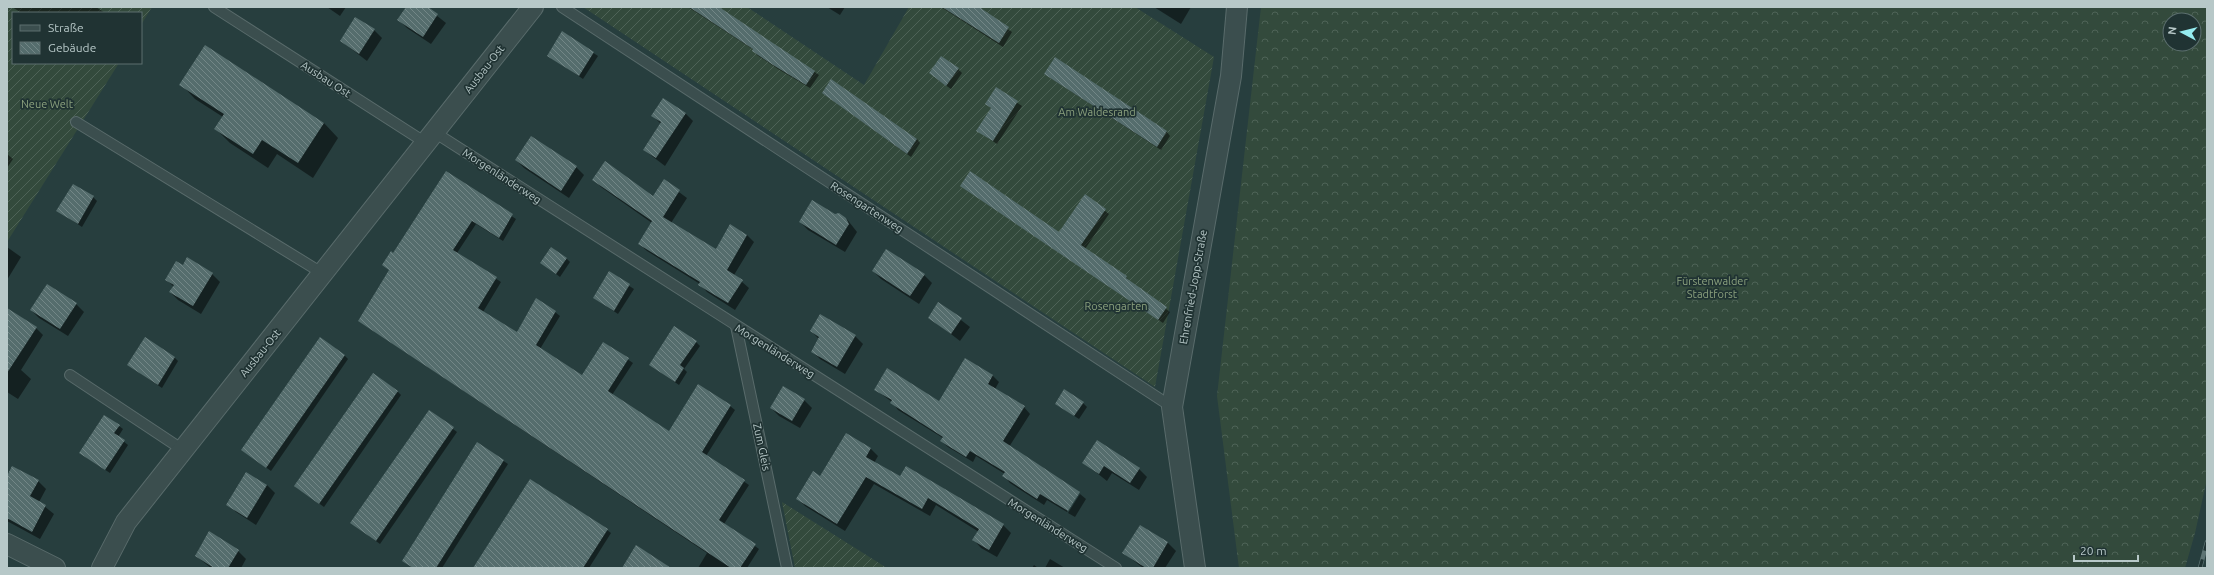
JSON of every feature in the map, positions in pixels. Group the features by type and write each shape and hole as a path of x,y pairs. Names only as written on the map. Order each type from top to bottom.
{"street":[{"name":"Ausbau-Ost","path":"102,568 126,522 533,7"},
{"name":"Ehrenfried-Jopp-Straße","path":"1195,568 1172,407 1231,76 1237,7"},
{"path":"7,544 56,568"}],"lane":[{"name":"Ausbau Ost","path":"214,7 430,138"},
{"name":"Rosengartenweg","path":"562,7 1172,407"},
{"path":"76,122 322,273"},
{"name":"Morgenländerweg","path":"430,138 736,326 1116,568"},
{"name":"Zum Gleis","path":"736,326 787,568"},
{"path":"70,376 183,450"}],"green space":[{"name":"Neue Welt","path":"7,7 152,7 142,23 142,12 12,12 12,64 118,64 7,242"},
{"path":"583,7 747,7 864,85 909,7 1135,7 1214,57 1155,387"},
{"name":"Fürstenwalder Stadtforst","path":"1261,7 2207,7 2207,479 2195,533 2185,568 1239,568 1217,396"},
{"path":"782,502 887,568 795,568"}],"building":[{"path":"406,7 428,7 438,14 423,37 397,20"},
{"path":"689,7 719,7 815,71 806,85 752,51 753,49"},
{"path":"942,7 979,7 1009,27 999,43"},
{"path":"355,17 375,29 359,54 340,41"},
{"path":"562,31 594,52 579,76 547,56"},
{"path":"205,45 324,123 298,163 262,140 253,154 214,129 224,114 179,85"},
{"path":"941,56 959,68 946,86 929,73"},
{"path":"1055,57 1167,131 1157,147 1044,74"},
{"path":"831,79 917,139 907,154 822,93"},
{"path":"996,87 1018,101 993,141 976,131 991,108 985,104"},
{"path":"663,98 686,113 656,158 643,150 661,122 651,116"},
{"path":"531,136 577,166 561,191 515,160"},
{"path":"605,161 653,196 664,179 680,190 663,217 716,249 730,224 747,235 727,270 743,280 728,303 698,285 700,282 638,244 652,221 592,180"},
{"path":"446,171 513,214 499,238 472,221 453,250 497,277 478,308 517,332 536,298 556,311 536,345 582,375 603,342 629,358 608,391 669,431 698,384 731,405 702,452 745,480 719,520 756,544 740,568 731,568 358,321 389,270 382,265 391,251 393,253"},
{"path":"970,171 1059,232 1085,194 1106,209 1081,245 1127,276 1126,278 1167,307 1158,320 960,186"},
{"path":"73,184 94,196 78,224 56,211"},
{"path":"812,200 835,214 839,213 846,218 849,224 836,245 799,222"},
{"path":"551,247 567,258 556,274 540,263"},
{"path":"886,249 925,274 910,296 872,271"},
{"path":"187,257 213,273 193,306 169,292 174,285 165,280 176,261 183,265"},
{"path":"609,271 630,284 614,311 593,298"},
{"path":"47,284 77,303 60,329 30,310"},
{"path":"938,302 962,318 951,334 928,318"},
{"path":"7,308 37,327 7,373"},
{"path":"820,314 856,335 837,367 811,352 819,337 810,331"},
{"path":"674,326 697,341 680,365 684,368 675,382 649,365"},
{"path":"145,337 175,357 158,385 127,365"},
{"path":"320,337 345,355 266,468 241,450"},
{"path":"965,358 993,375 988,384 1025,406 1003,441 1080,492 1068,511 1040,494 1037,499 1002,476 1005,472 970,451 966,457 940,441 943,437 890,403 892,400 874,390 887,368 939,401"},
{"path":"373,373 398,391 319,504 294,486"},
{"path":"783,386 805,399 792,421 770,408"},
{"path":"1064,389 1084,402 1074,416 1055,404"},
{"path":"429,410 454,427 376,541 350,523"},
{"path":"104,415 120,425 114,433 125,440 105,470 79,453"},
{"path":"846,433 871,448 866,457 900,476 906,466 1004,524 989,550 972,540 979,529 928,498 922,509 866,477 837,524 796,499 813,471 820,476"},
{"path":"1097,440 1140,468 1130,483 1104,466 1099,474 1082,463"},
{"path":"477,442 504,460 436,568 413,568 402,561"},
{"path":"12,466 39,480 30,496 46,505 32,532 7,518 7,476"},
{"path":"246,472 267,485 247,518 226,505"},
{"path":"530,479 608,529 583,568 473,568"},
{"path":"1140,525 1168,542 1153,568 1146,568 1122,553"},
{"path":"209,531 239,550 228,568 214,568 195,556"},
{"path":"636,545 671,568 622,568"}],"railway":[{"path":"2200,568 2207,542"}],"park label":[{"name":"Am Waldesrand","path":"1097,112"},
{"name":"Rosengarten","path":"1116,306"}]}
